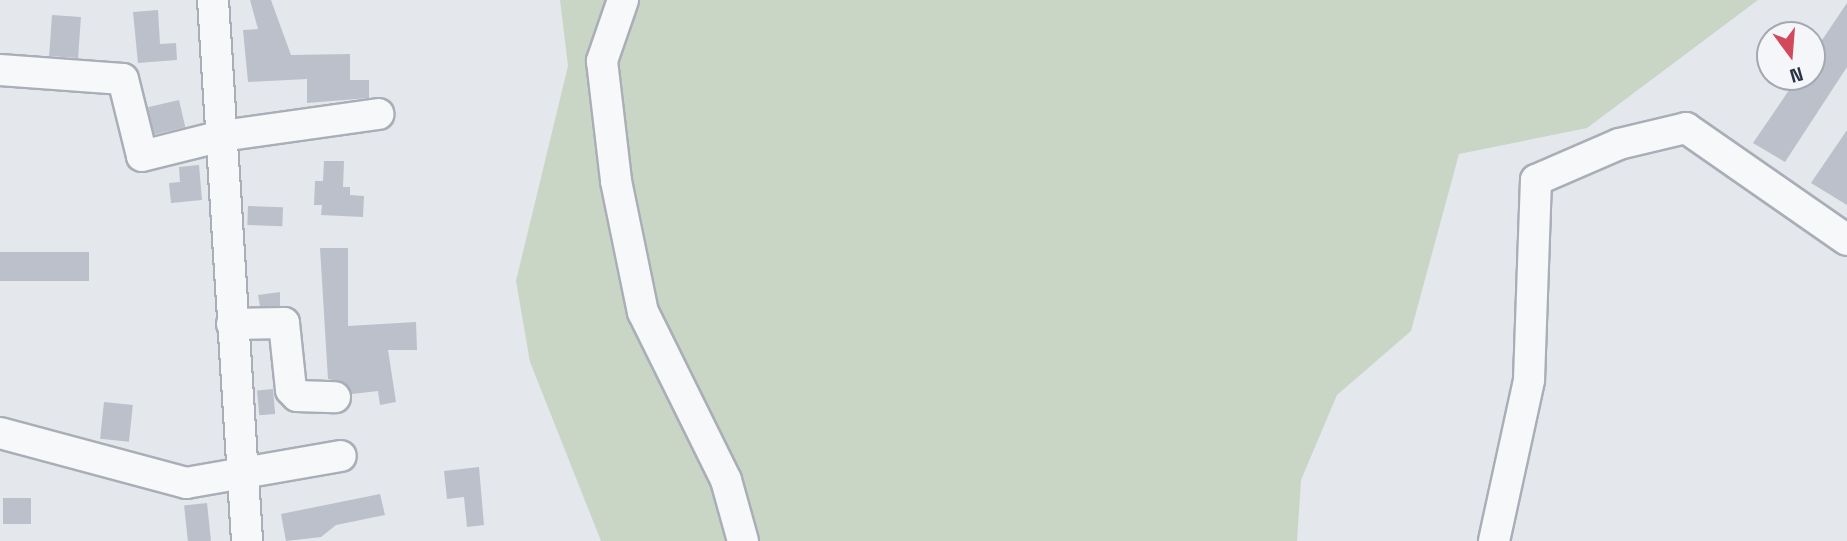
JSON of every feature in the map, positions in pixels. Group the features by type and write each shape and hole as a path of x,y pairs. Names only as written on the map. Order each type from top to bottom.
{"street":[{"path":"213,0 247,541"},
{"path":"623,0 602,61 616,181 643,312 726,480 743,541"},
{"path":"0,70 123,79 142,156 222,136 378,114"},
{"path":"1494,541 1530,380 1536,180 1619,144 1686,128 1847,240"},
{"path":"232,324 284,323 291,390 297,396 335,397"},
{"path":"0,433 186,483 341,456"}],"green space":[{"path":"560,0 1758,0 1587,128 1459,154 1411,331 1337,395 1301,480 1297,541 601,541 530,362 516,281 568,66"}],"building":[{"path":"250,0 271,0 291,55 350,54 350,80 369,80 369,98 307,103 307,79 248,82 243,30 258,29"},
{"path":"1847,3 1847,67 1785,162 1753,143 1788,91 1826,91 1826,34"},
{"path":"158,10 160,44 176,43 177,60 138,63 133,12"},
{"path":"52,15 81,17 78,58 49,56"},
{"path":"179,100 185,127 154,134 148,107"},
{"path":"1847,130 1847,205 1811,183"},
{"path":"324,161 344,161 343,187 350,187 350,195 364,196 363,217 321,215 322,205 314,205 315,181 323,181"},
{"path":"199,165 202,200 171,203 169,183 180,182 179,167"},
{"path":"248,206 283,207 282,226 247,225"},
{"path":"320,248 348,248 348,326 416,322 417,350 388,350 396,402 380,405 378,391 352,394 345,383 328,379"},
{"path":"0,252 89,252 89,281 0,281"},
{"path":"280,292 280,306 260,306 258,295"},
{"path":"273,389 275,414 259,415 257,390"},
{"path":"104,402 133,405 129,442 100,439"},
{"path":"479,467 484,525 467,527 464,497 447,499 444,471"},
{"path":"380,494 385,515 336,525 321,537 286,541 281,514"},
{"path":"3,498 31,498 31,524 3,524"},
{"path":"207,503 211,541 188,541 184,505"}]}
